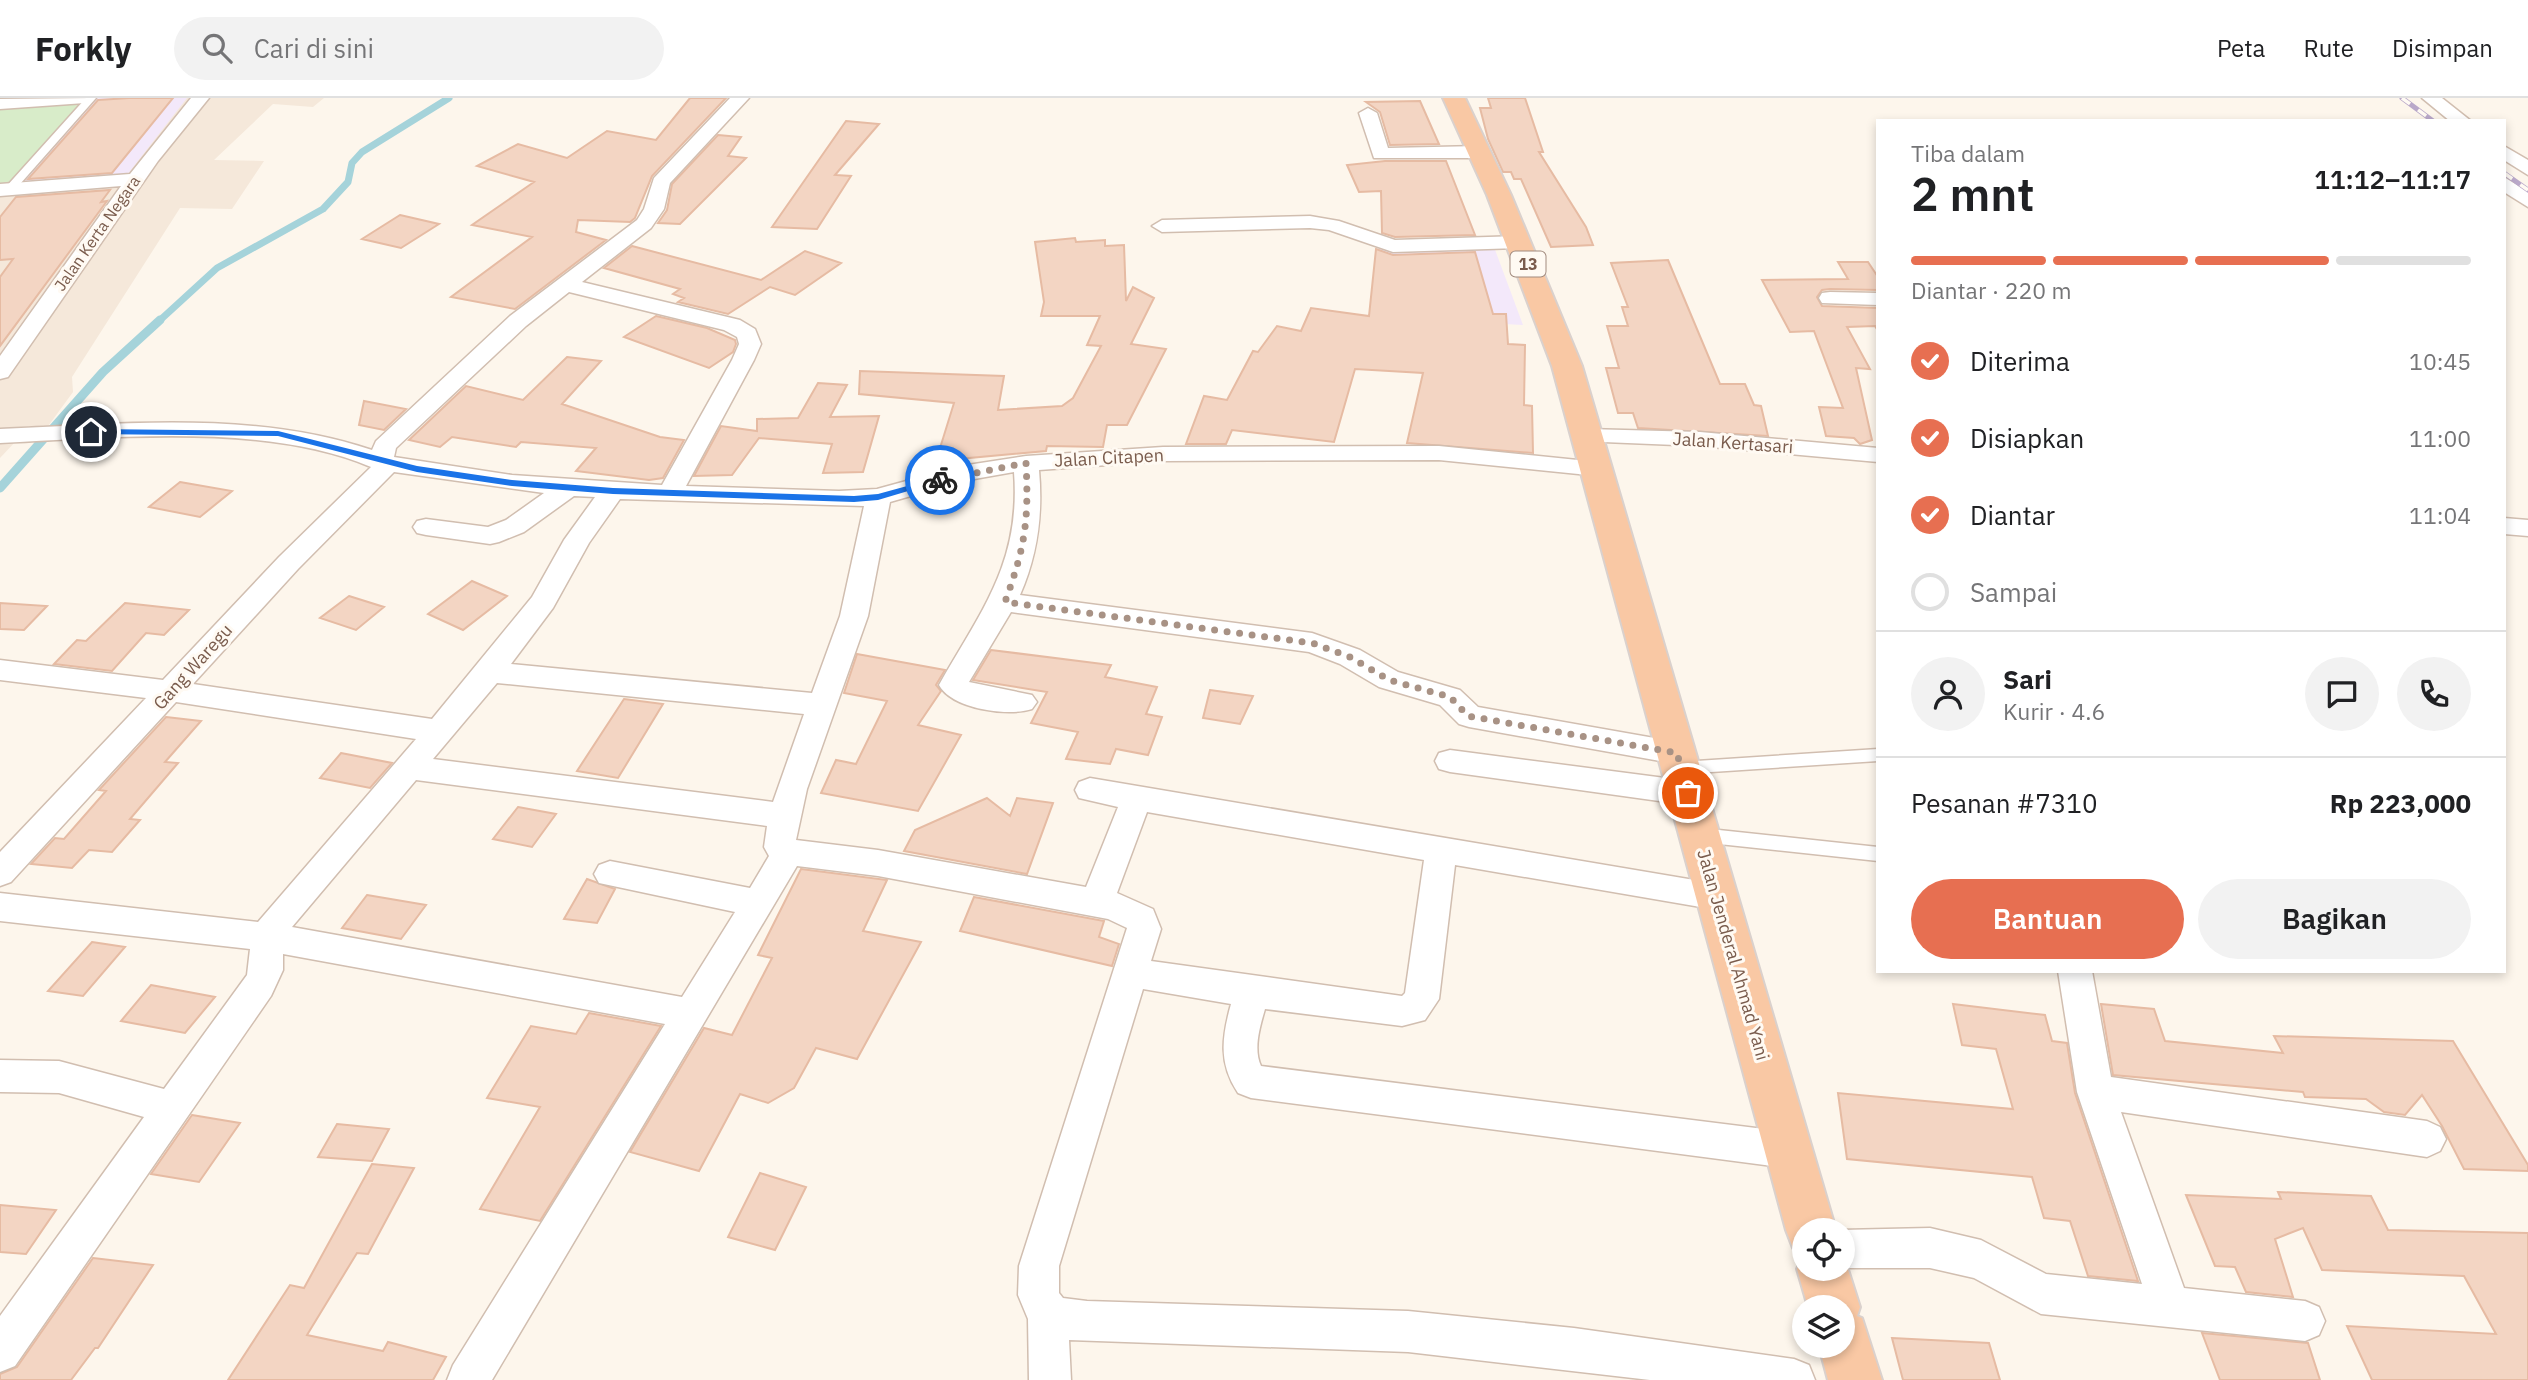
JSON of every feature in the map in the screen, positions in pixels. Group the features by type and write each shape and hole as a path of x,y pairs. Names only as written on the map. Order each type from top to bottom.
{"highway":[{"name":"13","path":"1454,98 1518,242 1567,366 1592,452"},
{"name":"Jalan Jenderal Ahmad Yani","path":"1592,452 1808,1218"},
{"path":"1849,1358 1855,1380"}],"street":[{"path":"0,104 85,98"},
{"name":"Jalan Kerta Negara","path":"0,372 135,179 200,98"},
{"name":"Gang Waregu","path":"0,873 172,691 310,537 384,463 385,446 518,321 563,284 644,225 654,209 660,182 740,98"},
{"path":"2431,98 2459,119"},
{"path":"1367,113 1381,153 1479,152"},
{"path":"2506,152 2528,169"},
{"path":"3,193 135,179"},
{"path":"2506,184 2528,201"},
{"path":"1162,226 1310,222 1332,225 1372,241 1393,246 1518,242"},
{"path":"563,284 732,325 747,334 750,344 743,359 670,494"},
{"path":"1830,298 1876,299"},
{"name":"Jalan Citapen","path":"0,436 261,432 356,453 384,463 466,477 613,491 839,499 878,497 961,474 1026,463 1163,454 1471,455 1592,452"},
{"name":"Jalan Kertasari","path":"1592,452 1700,439 1876,455"},
{"path":"1022,702 967,693 957,690 953,685 1005,602 1026,536 1026,463"},
{"path":"426,527 490,536 515,526 568,488"},
{"path":"0,1351 259,985 266,970 267,937 276,922 489,672 542,602 577,540 613,491"},
{"path":"468,1380 759,903 787,834 823,705 854,617 878,497"},
{"path":"2506,526 2528,528"},
{"path":"1005,602 1312,643 1350,657 1389,680 1450,697 1468,716 1682,771"},
{"path":"0,670 172,691 437,731"},
{"path":"489,672 823,705"},
{"path":"1450,761 1682,771"},
{"path":"406,767 787,834 878,863 1097,902 1131,912 1141,919 1144,929 1039,1266 1038,1297 1048,1312 1049,1380"},
{"path":"1090,790 1718,897"},
{"path":"1097,902 1137,798"},
{"path":"1129,972 1251,992 1402,1011 1413,1009 1422,999 1441,850"},
{"path":"610,874 759,903"},
{"path":"0,907 267,937 693,1014"},
{"path":"2075,973 2095,1092 2170,1307"},
{"path":"1251,992 1239,1054 1242,1072 1251,1081 1788,1150"},
{"path":"0,1076 58,1077 172,1108"},
{"path":"2095,1092 2427,1139"},
{"path":"1855,1249 1930,1248 1981,1259 2041,1294 2305,1321"},
{"path":"1048,1312 1066,1318 1127,1323 1300,1325 1443,1332 1597,1350 1794,1380"}],"lane":[{"path":"3,193 92,98"},
{"path":"1682,771 1876,755"},
{"path":"1700,835 1876,854"}],"shaded area":[{"path":"0,98 324,98 313,107 273,104 214,160 264,161 232,209 180,208 72,377 73,392 38,440 16,441 0,458"},
{"path":"94,98 187,98 127,175 21,182"},
{"path":"1494,247 1523,325 1369,317 1376,249"}],"green space":[{"path":"87,101 6,187 0,188 0,109"}],"building":[{"path":"173,98 112,173 28,179 98,100"},
{"path":"690,98 726,98 652,176 635,218 630,222 578,220 576,232 606,240 515,309 451,297 532,237 472,225 534,182 477,166 518,144 567,158 607,131 656,140"},
{"path":"1488,98 1525,98 1543,152 1539,152 1586,227 1593,245 1551,247 1521,179 1514,179 1511,172 1503,172 1488,139 1480,108 1491,108"},
{"path":"1420,101 1439,144 1390,145 1380,112 1366,102"},
{"path":"846,121 879,124 835,175 851,176 817,229 772,227"},
{"path":"718,135 741,137 728,156 746,158 680,224 658,223 667,210 672,184"},
{"path":"1385,161 1446,161 1475,235 1395,237 1382,233 1381,191 1359,192 1347,165"},
{"path":"110,190 101,202 107,201 0,346 0,277 13,259 0,260 0,217 16,197"},
{"path":"400,215 439,224 401,248 362,239"},
{"path":"1075,238 1076,242 1105,240 1105,246 1124,245 1126,301 1133,287 1154,298 1131,344 1166,349 1127,425 1107,425 1103,447 1047,446 1046,451 936,461 954,403 859,394 860,371 1004,376 998,410 1062,406 1073,398 1101,346 1087,345 1100,316 1041,316 1044,302 1035,242"},
{"path":"632,246 761,280 805,251 841,263 795,295 770,287 728,314 678,302 684,298 673,294 680,289 604,268"},
{"path":"1376,249 1393,255 1475,252 1493,314 1506,314 1508,344 1525,345 1524,405 1532,406 1533,453 1407,443 1423,373 1355,369 1334,442 1232,430 1226,444 1186,444 1204,396 1227,400 1253,351 1258,352 1277,326 1301,331 1311,308 1369,316"},
{"path":"1668,260 1720,384 1745,384 1754,405 1761,406 1768,436 1638,428 1633,413 1618,413 1606,368 1619,368 1607,326 1628,326 1622,307 1628,307 1611,263"},
{"path":"1838,262 1868,262 1876,274 1876,290 1830,289 1822,290 1817,297 1822,306 1876,308 1876,328 1847,327 1870,369 1856,368 1872,440 1860,444 1854,438 1826,436 1819,407 1843,408 1814,331 1790,332 1762,280 1848,279"},
{"path":"656,316 707,328 735,340 733,352 709,368 624,337"},
{"path":"567,357 601,361 562,404 660,437 684,440 663,478 649,480 576,471 596,448 521,442 516,447 452,437 440,447 409,440 466,386 523,400"},
{"path":"818,383 847,385 830,417 879,416 863,472 823,473 832,444 759,438 732,475 694,476 721,426 757,431 757,419 798,418"},
{"path":"364,401 406,409 384,430 359,425"},
{"path":"180,482 232,491 200,517 149,507"},
{"path":"472,581 507,596 463,630 428,614"},
{"path":"349,596 384,607 356,630 320,618"},
{"path":"0,603 47,606 24,630 0,629"},
{"path":"125,603 189,610 164,635 146,633 112,671 54,664 77,640 86,641"},
{"path":"991,650 1111,665 1105,677 1157,687 1146,714 1162,717 1148,755 1116,749 1110,764 1066,759 1078,732 1031,723 1047,692 973,680"},
{"path":"857,654 945,670 936,685 941,691 918,725 961,735 918,811 821,793 836,760 856,764 887,701 844,693"},
{"path":"1210,690 1253,696 1240,724 1203,718"},
{"path":"624,699 663,704 618,778 577,771"},
{"path":"166,717 201,721 165,762 178,763 130,819 140,820 112,852 89,850 72,868 31,864 55,838 64,839 106,791 99,790"},
{"path":"341,753 392,763 370,788 320,778"},
{"path":"987,798 1010,816 1017,798 1053,803 1027,874 904,851 915,830"},
{"path":"518,807 556,814 532,847 493,839"},
{"path":"801,869 887,880 863,931 921,942 857,1059 816,1048 794,1088 768,1103 740,1094 699,1171 630,1152 704,1028 732,1035 772,958 758,955"},
{"path":"587,879 615,889 597,923 564,919"},
{"path":"367,895 426,905 401,939 342,928"},
{"path":"974,897 1104,921 1099,937 1119,944 1112,966 960,931"},
{"path":"92,942 125,947 83,996 48,991"},
{"path":"151,985 215,997 185,1033 121,1021"},
{"path":"1953,1004 2045,1015 2052,1041 2067,1043 2075,1093 2138,1281 2088,1276 2070,1221 2044,1218 2032,1177 1847,1159 1838,1093 2013,1109 1996,1049 1962,1045"},
{"path":"2101,1004 2154,1009 2165,1041 2283,1053 2274,1036 2453,1041 2528,1165 2528,1171 2464,1169 2422,1095 2405,1115 2384,1112 2366,1099 2305,1097 2303,1092 2113,1075"},
{"path":"589,1013 661,1026 540,1221 480,1209 540,1107 487,1098 531,1026 576,1034"},
{"path":"192,1115 240,1123 199,1182 151,1174"},
{"path":"337,1124 389,1129 372,1161 318,1157"},
{"path":"372,1164 414,1168 368,1254 357,1253 307,1335 383,1351 388,1342 446,1357 433,1380 228,1380 290,1285 304,1288"},
{"path":"760,1173 806,1187 775,1250 728,1237"},
{"path":"2278,1192 2371,1196 2388,1230 2528,1233 2528,1380 2372,1380 2347,1326 2496,1334 2464,1276 2322,1270 2303,1228 2275,1239 2293,1297 2246,1292 2235,1267 2215,1266 2186,1195 2281,1199"},
{"path":"0,1205 56,1210 26,1254 0,1252"},
{"path":"93,1258 153,1265 98,1348 95,1348 71,1380 0,1380 0,1374 17,1367"},
{"path":"2202,1333 2308,1343 2320,1380 2220,1380"},
{"path":"1892,1338 1989,1343 2000,1380 1903,1380"}],"waterway":[{"path":"158,322 217,268 323,209 348,182 352,163 362,152 449,98"},
{"path":"0,488 103,372 160,320"}],"railway":[{"path":"2402,98 2430,119"},
{"path":"2506,174 2528,190"}],"way so far":[{"path":"940,480 989,468 1026,463 1026,536 1021,559 1005,602 1312,643 1350,657 1389,680 1450,697 1468,716 1677,753 1688,793"}],"route":[{"path":"91,432 278,433 388,464 512,483 613,491 854,499 878,497 940,480"}]}
